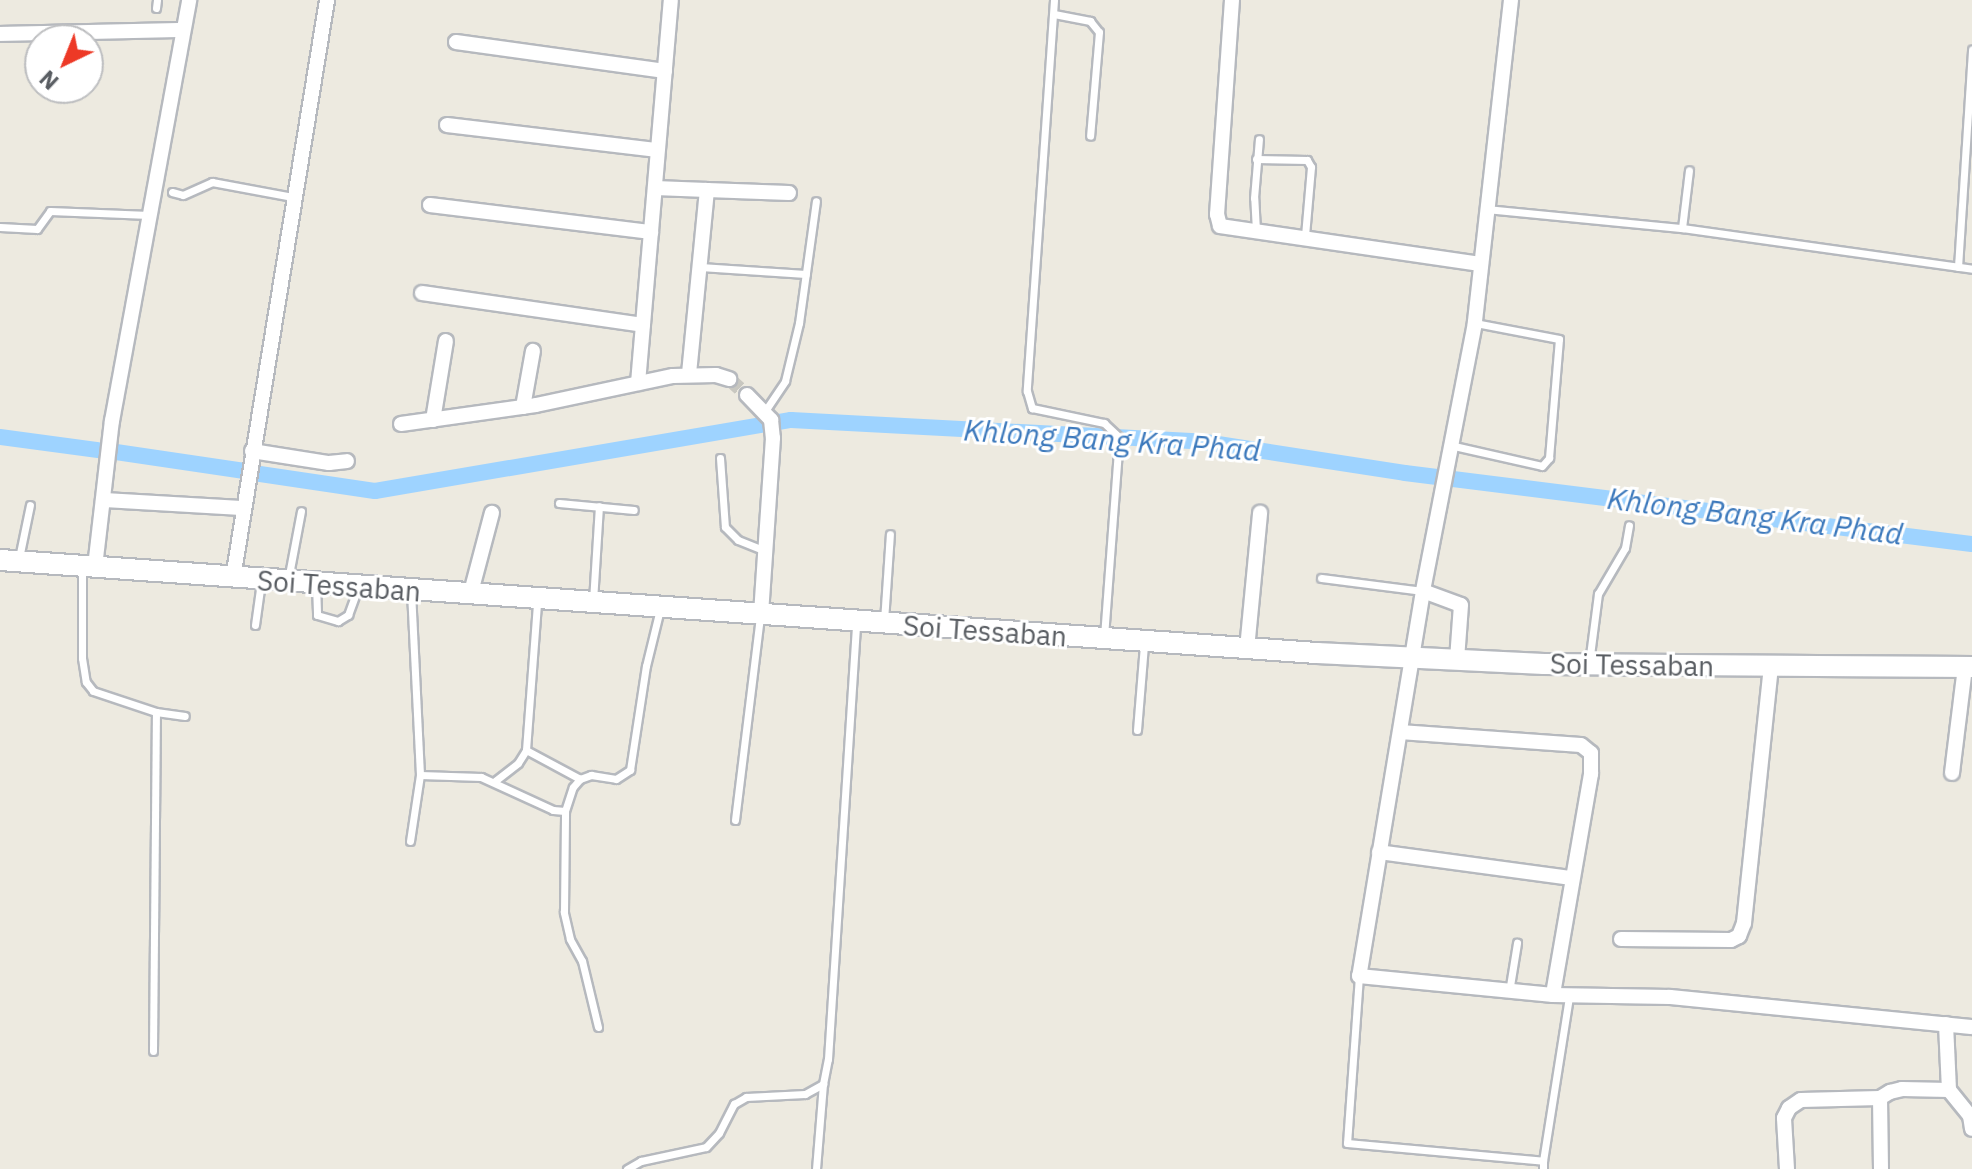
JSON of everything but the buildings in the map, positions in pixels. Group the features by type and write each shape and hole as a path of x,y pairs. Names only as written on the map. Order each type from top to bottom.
{"street":[{"path":"88,566 103,500 112,421 189,0"},
{"path":"233,578 327,0"},
{"path":"638,383 671,0"},
{"path":"1232,0 1217,223 1256,233 1305,236 1480,264"},
{"path":"1511,0 1475,323 1454,446 1423,591 1359,976 1553,995 1670,997 1972,1027"},
{"path":"0,34 183,30"},
{"path":"456,42 665,71"},
{"path":"447,125 656,150"},
{"path":"655,188 789,193"},
{"path":"689,374 707,190"},
{"path":"430,205 651,232"},
{"path":"422,293 643,325"},
{"path":"433,420 446,341"},
{"path":"523,407 533,351"},
{"path":"401,424 523,407 689,374 729,379"},
{"path":"747,395 768,415 773,438 761,613"},
{"path":"252,451 329,463 347,461"},
{"path":"103,500 243,508"},
{"path":"470,596 492,513"},
{"path":"1247,649 1260,513"},
{"name":"Soi Tessaban","path":"9,561 1104,640 1413,658 1589,665 1969,667"},
{"path":"1423,591 1461,605 1457,660"},
{"path":"1621,939 1731,940 1739,936 1744,923 1771,666"},
{"path":"1952,773 1969,667"},
{"path":"1400,732 1587,748 1591,753 1591,774 1553,995"},
{"path":"1379,852 1572,878"},
{"path":"1946,1024 1949,1090 1970,1116 1972,1129"},
{"path":"1787,1169 1784,1118 1789,1108 1801,1100 1880,1098 1902,1089 1949,1090"},
{"path":"1880,1098 1881,1169"}],"lane":[{"path":"1054,0 1028,403 1032,408 1104,423 1116,431 1121,446 1104,640"},
{"path":"1054,14 1090,21 1099,32 1090,136"},
{"path":"1958,267 1972,49"},
{"path":"1256,233 1259,139"},
{"path":"1256,159 1307,160 1311,167 1305,236"},
{"path":"1682,228 1689,170"},
{"path":"172,192 183,195 212,182 293,197"},
{"path":"768,415 785,381 806,274 816,201"},
{"path":"1487,209 1682,228 1972,269"},
{"path":"0,227 37,229 50,211 149,215"},
{"path":"1960,247 1972,248"},
{"path":"700,267 806,274"},
{"path":"1454,446 1542,466 1549,458 1559,339 1475,323"},
{"path":"720,458 725,527 738,540 765,551"},
{"path":"559,503 634,510"},
{"path":"9,561 30,505"},
{"path":"593,603 599,506"},
{"path":"288,582 301,511"},
{"path":"1589,665 1598,594 1625,548 1629,525"},
{"path":"884,623 890,534"},
{"path":"88,566 82,658 86,682 101,695 156,712 185,716"},
{"path":"1321,578 1423,591"},
{"path":"255,625 261,580"},
{"path":"316,584 317,615 338,621 348,615 358,588"},
{"path":"410,841 420,775 411,592"},
{"path":"495,781 518,763 526,750 537,599"},
{"path":"598,1027 582,961 570,939 564,912 565,811 573,787 580,779 591,775 616,779 630,770 646,666 660,607"},
{"path":"735,820 761,613"},
{"path":"816,1169 828,1059 856,621"},
{"path":"1137,730 1144,642"},
{"path":"153,1051 156,712"},
{"path":"526,750 580,779"},
{"path":"420,775 465,774 495,781 540,804 565,811"},
{"path":"1509,992 1517,943"},
{"path":"1359,976 1347,1143 1543,1165 1569,996"},
{"path":"627,1169 641,1161 706,1147 719,1133 734,1104 746,1097 805,1094 823,1084"}],"waterway":[{"name":"Khlong Bang Kra Phad","path":"253,473 375,491 791,420 1205,442 1405,473 1972,544"},
{"name":"Khlong Bang Kra Phad","path":"0,437 98,450"},
{"name":"Khlong Bang Kra Phad","path":"116,452 245,471"}],"tunnel":[{"path":"729,379 747,395"}]}
